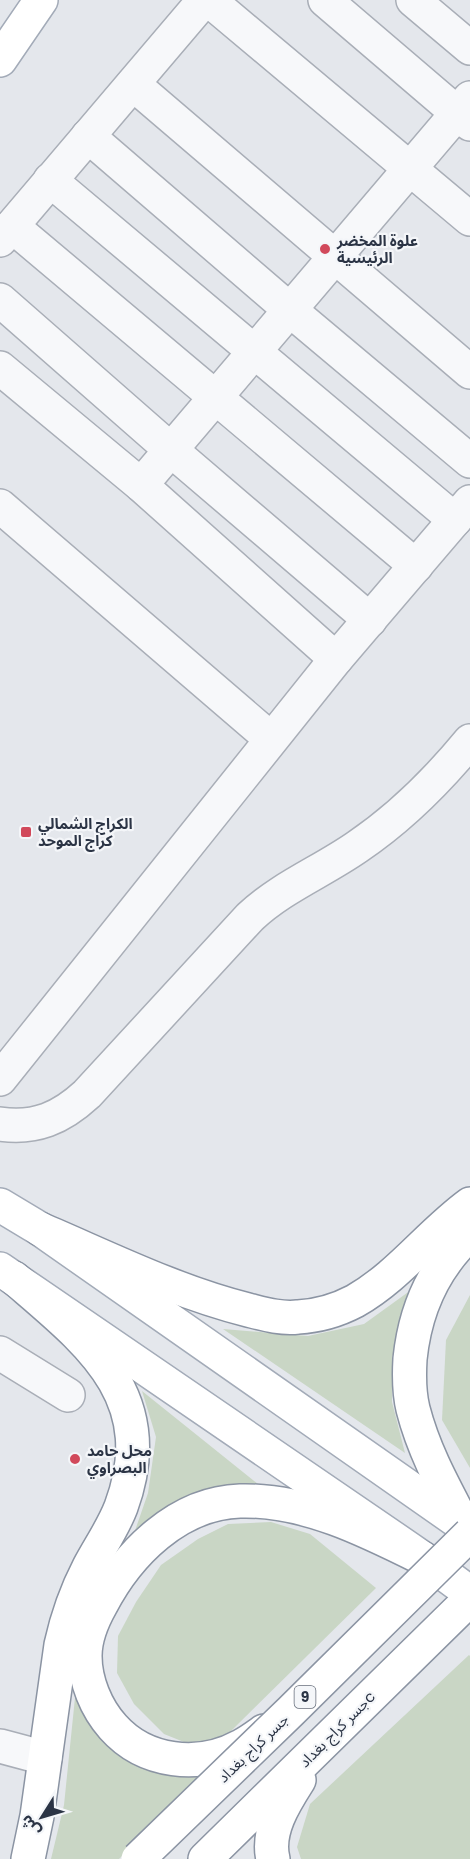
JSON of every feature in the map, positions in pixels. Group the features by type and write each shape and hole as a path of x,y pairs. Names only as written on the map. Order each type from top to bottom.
{"main road":[{"path":"0,60 41,0"},
{"path":"40,1229 206,1298 272,1315 296,1317 325,1313 352,1302 374,1289 470,1204"},
{"path":"0,1205 40,1229 468,1530"},
{"path":"468,1530 434,1469 412,1408 409,1383 412,1339 424,1296 446,1259 470,1233"},
{"path":"4,1272 424,1559 470,1593"},
{"path":"4,1272 71,1328 96,1354 117,1383 127,1410 133,1457 121,1508 88,1569 66,1622 28,1859"},
{"path":"291,1711 240,1747 210,1757 192,1760 171,1759 150,1754 132,1745 106,1719 98,1705 86,1671 85,1654 88,1634 106,1594 131,1560 146,1544 174,1522 211,1506 239,1501 271,1503 304,1509 381,1538 424,1559"},
{"name":"جسر كراج بغداد","path":"138,1859 291,1711 468,1530"},
{"name":"جسر كراج بغدادc","path":"205,1859 470,1599"},
{"path":"273,1859 271,1853 273,1833 280,1811 325,1741"}],"street":[{"path":"416,566 215,398 6,233 207,0 470,219"},
{"path":"141,485 410,170 466,112 326,0"},
{"path":"413,0 470,48"},
{"path":"133,84 470,372"},
{"path":"88,136 470,461"},
{"path":"0,1079 336,659 462,511 254,353 50,180"},
{"path":"0,300 370,620"},
{"path":"0,368 141,485 336,659"},
{"path":"0,506 271,739"},
{"path":"0,1124 33,1125 53,1119 72,1108 257,910 280,892 328,866 386,826 467,751"},
{"path":"0,1353 68,1395"},
{"path":"0,1746 45,1758"}],"green space":[{"path":"418,1285 392,1357 392,1402 405,1453 223,1329 308,1336 364,1324"},
{"path":"470,1295 470,1468 442,1420 446,1340"},
{"path":"142,1391 258,1484 237,1484 200,1497 128,1551 148,1493 156,1437"},
{"path":"271,1522 310,1534 376,1588 229,1733 194,1746 164,1734 134,1704 117,1673 118,1636 136,1602 161,1565 198,1539 228,1524"},
{"path":"469,1655 470,1859 301,1859 297,1847 310,1804"},
{"path":"76,1688 113,1749 154,1772 205,1775 119,1859 51,1859 64,1805"}],"place":[{"name":"علوة المخضر الرئيسية","path":"325,249"},
{"name":"الكراج الشمالي كراج الموحد","path":"26,832"},
{"name":"محل حامد البصراوي","path":"75,1459"}]}
